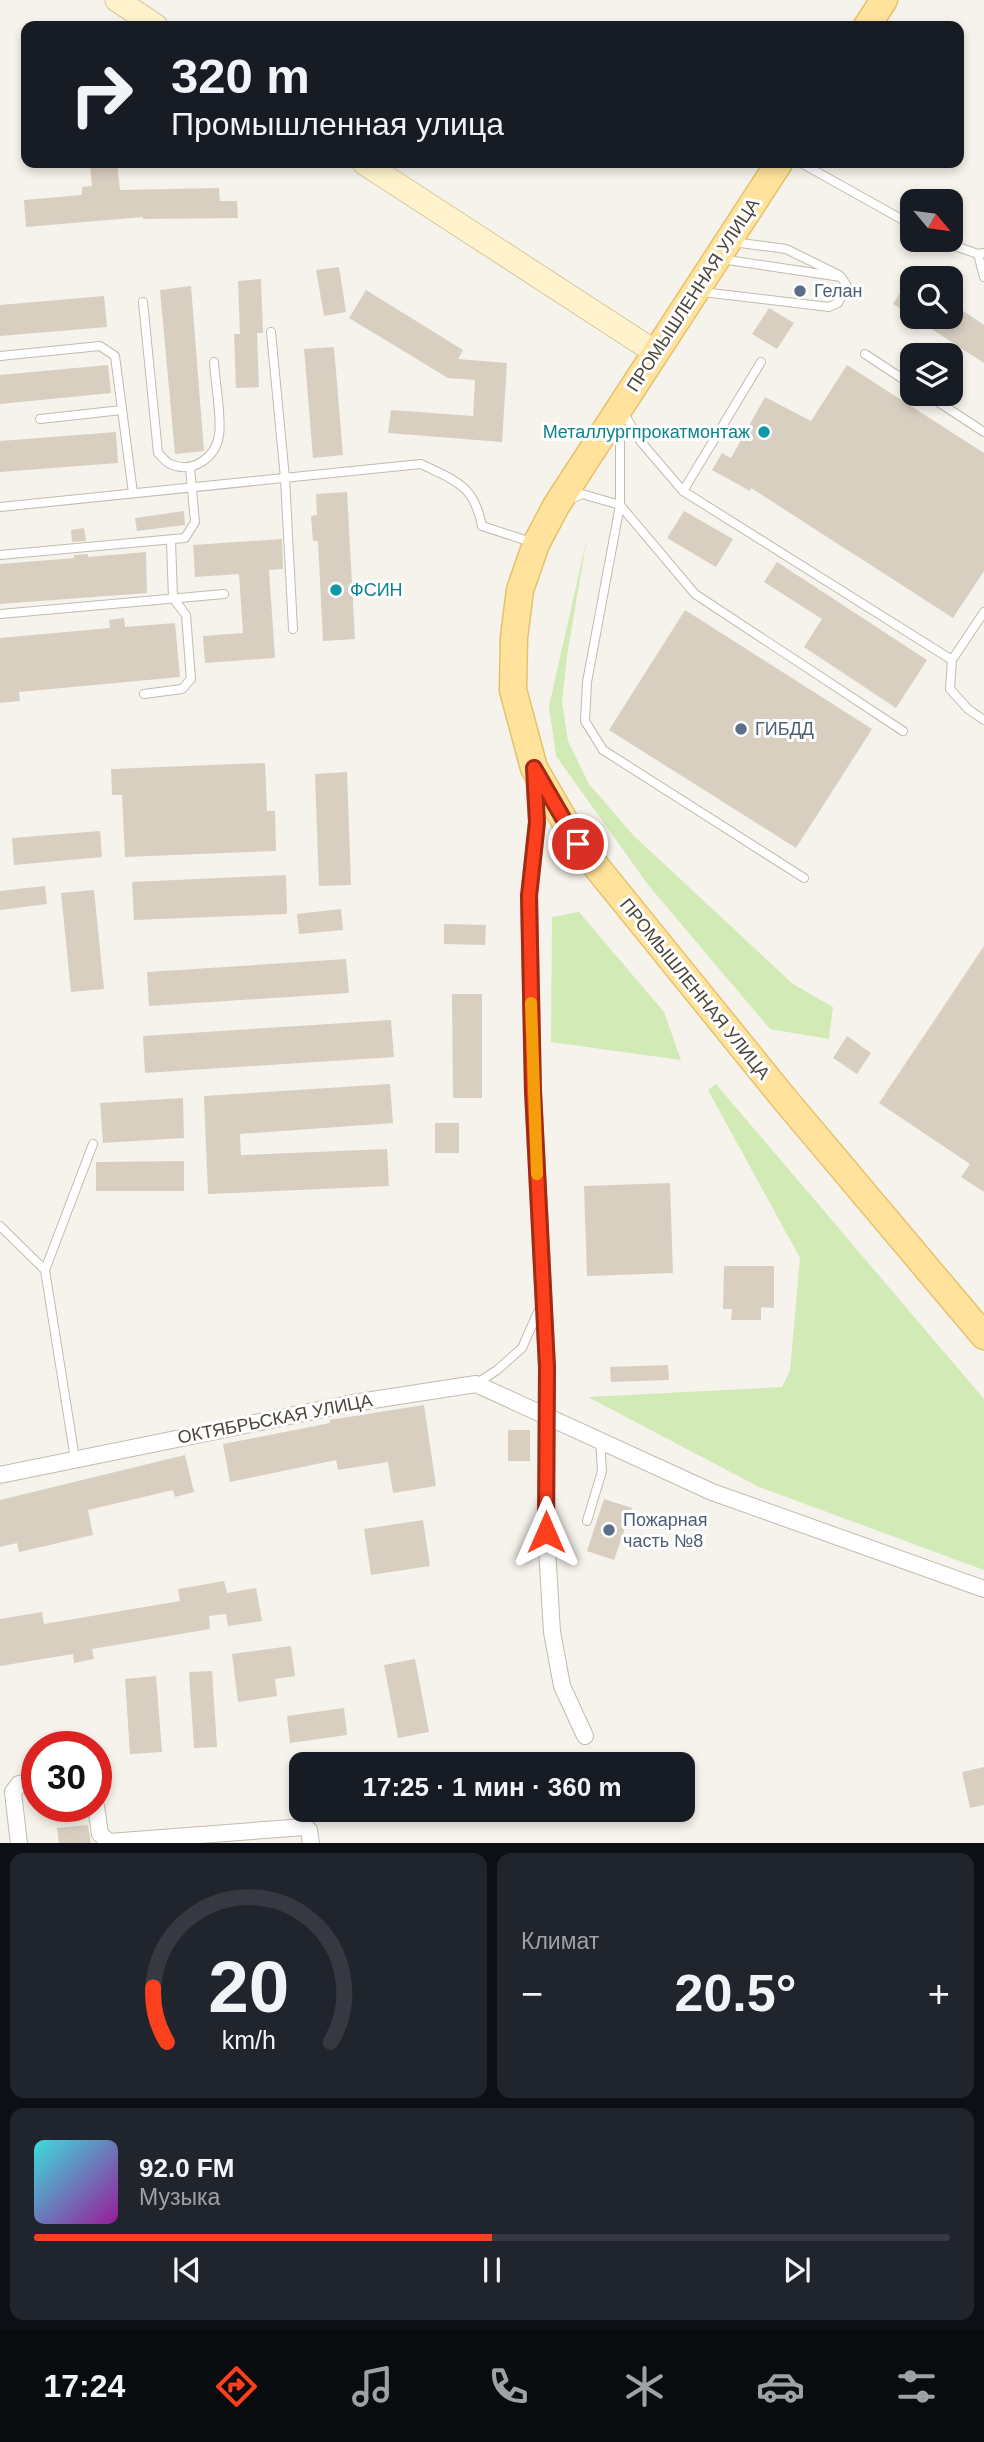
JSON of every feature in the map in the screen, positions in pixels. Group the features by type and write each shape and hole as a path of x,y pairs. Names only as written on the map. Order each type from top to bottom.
{"main road":[{"path":"117,0 148,21"},
{"path":"870,21 884,0"},
{"path":"372,168 655,352"},
{"name":"ПРОМЫШЛЕННАЯ УЛИЦА","path":"776,168 556,506 536,544 520,590 514,637 513,690 534,768 578,844 782,1096 984,1336"}],"street":[{"path":"534,768 537,822 529,910 533,1091 547,1367 546,1532 552,1632 562,1686 585,1736"},
{"path":"475,1384 712,1492 984,1589"},
{"name":"ОКТЯБРЬСКАЯ УЛИЦА","path":"0,1475 353,1403 475,1384"},
{"path":"6,1792 19,1843"},
{"path":"98,1822 100,1834 109,1842 304,1827 309,1830 311,1843"}],"lane":[{"path":"810,168 900,218"},
{"path":"696,291 829,307 838,303 847,286 832,270 786,248 723,250"},
{"path":"963,248 981,254 984,277"},
{"path":"723,250 841,277"},
{"path":"143,302 158,453 170,464 190,468 202,463 214,450 219,435 214,362"},
{"path":"271,332 285,478 293,629"},
{"path":"0,356 100,346 116,356 133,493"},
{"path":"865,354 900,377"},
{"path":"683,491 761,362"},
{"path":"944,406 984,432"},
{"path":"620,407 641,442 683,491 953,660"},
{"path":"620,407 620,505 587,682 585,720 603,750 804,878"},
{"path":"40,419 122,410"},
{"path":"0,507 421,464 460,483 478,505 482,526 536,544"},
{"path":"0,555 185,538 195,522 190,468"},
{"path":"556,506 582,494 620,505 695,594 903,731"},
{"path":"144,694 183,689 191,679 186,615 173,598 171,541"},
{"path":"0,614 224,594"},
{"path":"984,612 953,660 950,689 968,709 984,720"},
{"path":"75,1459 45,1270 93,1144"},
{"path":"0,1226 45,1270"},
{"path":"475,1384 497,1370 522,1348 543,1299"},
{"path":"587,1521 602,1471 600,1440"}],"green space":[{"path":"587,538 562,702 568,741 589,784 634,836 793,984 833,1007 829,1039 770,1029 649,886 556,756 549,706"},
{"path":"579,912 664,1012 681,1060 551,1042 552,917"},
{"path":"716,1084 984,1399 984,1570 759,1487 588,1397 782,1387 790,1371 800,1258 708,1090"}],"building":[{"path":"90,168 118,168 120,190 219,188 220,201 237,201 238,218 143,217 26,227 24,200 82,195 82,187 92,186"},
{"path":"339,267 346,312 324,316 316,270"},
{"path":"261,279 263,333 257,333 259,387 236,388 234,334 240,334 238,281"},
{"path":"191,286 204,451 175,454 160,290"},
{"path":"366,290 463,350 458,359 507,363 502,442 388,433 391,410 473,416 475,380 448,378 349,318"},
{"path":"900,293 900,308 893,304"},
{"path":"104,296 107,327 0,336 0,305"},
{"path":"769,308 794,323 777,349 752,334"},
{"path":"963,311 984,325 984,363 963,349 963,343 953,343 932,329 963,329"},
{"path":"334,347 343,455 313,458 304,349"},
{"path":"108,365 111,393 0,404 0,375"},
{"path":"847,365 900,399 900,406 911,406 984,453 984,571 953,618 751,488 750,491 712,470 722,453 731,458 765,397 811,421"},
{"path":"116,432 118,463 0,472 0,441"},
{"name":"ФСИН","path":"347,492 355,639 323,641 318,541 313,541 311,516 317,515 316,494"},
{"path":"184,511 185,525 137,531 135,518"},
{"path":"684,511 733,539 716,567 667,538"},
{"path":"84,528 86,541 72,542 71,530"},
{"path":"282,539 283,569 269,570 275,658 205,663 203,636 243,633 239,574 195,577 193,545"},
{"path":"146,552 147,593 0,604 0,564 74,558 74,555 88,554 88,557"},
{"path":"777,562 927,660 896,708 804,647 822,619 764,582"},
{"name":"ГИБДД","path":"685,610 872,729 796,848 609,730"},
{"path":"124,618 125,627 175,623 180,677 19,692 20,701 0,703 0,638 110,628 109,620"},
{"path":"265,763 267,811 275,811 276,851 125,857 122,795 112,795 111,769"},
{"path":"347,772 351,885 319,886 315,774"},
{"path":"100,831 102,857 14,865 12,838"},
{"path":"286,875 287,914 134,920 132,882"},
{"path":"45,886 47,904 0,910 0,891"},
{"path":"94,890 104,989 71,992 61,893"},
{"path":"341,909 343,930 299,934 297,914"},
{"path":"444,924 486,925 485,945 444,944"},
{"path":"984,946 984,1192 961,1177 970,1164 879,1103"},
{"path":"346,959 349,993 149,1006 147,972"},
{"path":"452,994 482,994 482,1098 453,1098"},
{"path":"391,1020 394,1057 145,1073 143,1036"},
{"path":"847,1036 871,1053 857,1074 833,1058"},
{"path":"390,1084 393,1123 240,1134 241,1155 387,1149 389,1186 208,1194 204,1096"},
{"path":"183,1098 184,1138 103,1143 100,1103"},
{"path":"435,1123 459,1123 459,1153 435,1153"},
{"path":"184,1161 184,1191 96,1191 96,1162"},
{"path":"670,1183 673,1273 587,1276 584,1186"},
{"path":"724,1266 774,1266 774,1308 761,1307 761,1320 731,1320 732,1309 723,1309"},
{"path":"668,1365 669,1380 611,1382 610,1367"},
{"path":"424,1405 436,1486 393,1493 388,1462 338,1470 336,1460 230,1482 223,1444 330,1423 330,1420"},
{"path":"508,1430 530,1430 530,1461 508,1461"},
{"path":"185,1455 194,1492 175,1497 173,1490 88,1510 93,1535 19,1552 17,1543 0,1547 0,1500"},
{"name":"Пожарная часть №8","path":"604,1499 632,1508 614,1560 587,1551"},
{"path":"423,1520 430,1566 371,1575 364,1529"},
{"path":"224,1581 227,1593 256,1588 262,1621 228,1626 226,1614 209,1616 210,1629 92,1649 94,1659 74,1663 73,1654 0,1666 0,1619 42,1612 44,1624 180,1601 178,1589"},
{"path":"291,1646 295,1676 275,1679 277,1696 238,1702 232,1654"},
{"path":"415,1659 429,1732 398,1738 384,1665"},
{"path":"212,1671 217,1747 194,1748 189,1672"},
{"path":"156,1676 162,1752 130,1754 125,1679"},
{"path":"344,1708 347,1735 290,1743 287,1716"},
{"path":"984,1767 984,1805 970,1808 962,1772"},
{"path":"88,1825 91,1843 59,1843 57,1828"}],"slow traffic":[{"path":"531,1003 537,1174"}],"place":[{"name":"Гелан","path":"800,291"},
{"name":"Металлургпрокатмонтаж","path":"764,432"},
{"name":"ФСИН","path":"336,590"},
{"name":"ГИБДД","path":"741,729"},
{"name":"Пожарная часть №8","path":"609,1530"}],"route":[{"path":"546,1532 547,1367 533,1091 529,896 537,822 534,768 578,844"}]}
